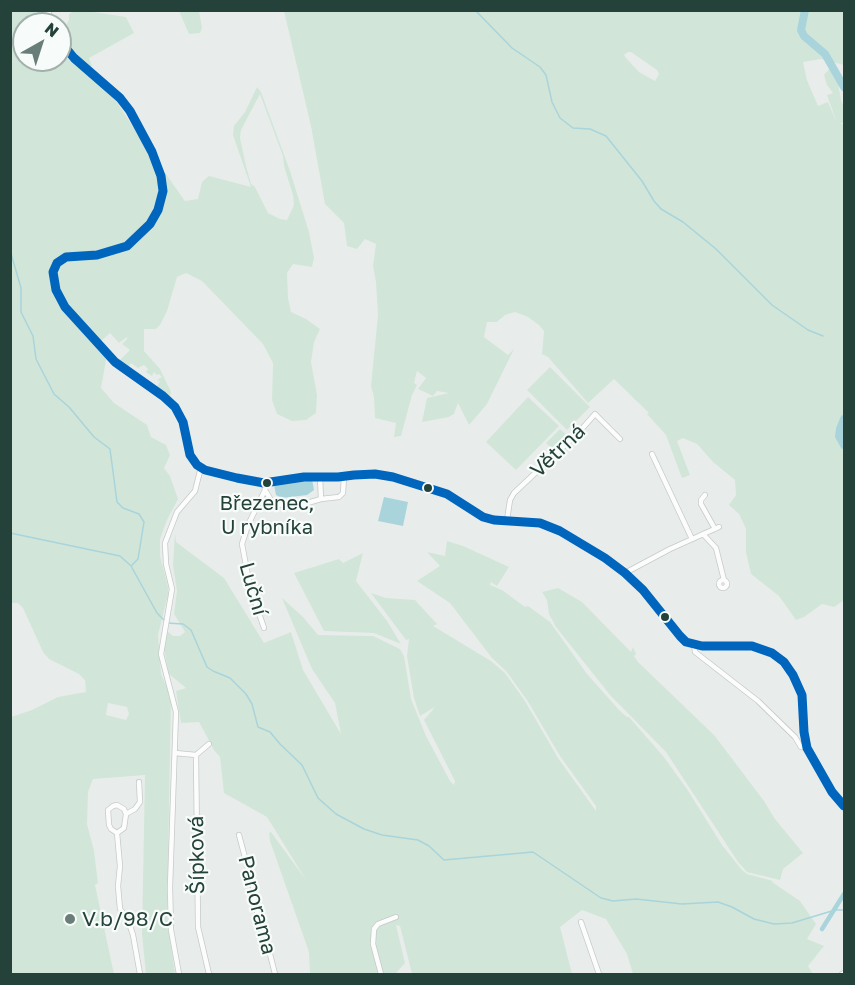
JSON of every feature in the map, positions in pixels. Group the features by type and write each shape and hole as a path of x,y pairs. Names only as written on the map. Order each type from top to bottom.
{"street":[{"path":"72,56 120,98 130,111 152,152 161,176 163,191 159,210 150,224 127,246 97,255 66,257 57,263 53,272 56,290 65,307 115,362 136,379 164,396 175,407 183,422 190,455 201,467 237,478 264,483 304,477 375,474 393,477 447,494 483,517 540,523 560,531 625,573 643,590 680,636 694,645 752,646 768,650 780,659 793,675 802,695 807,748 832,792 844,806"},
{"name":"Větrná","path":"507,520 510,500 514,493 595,414 620,439"},
{"path":"652,454 692,539"},
{"path":"179,975 171,920 176,712 160,654 172,589 166,564 165,543 177,512 195,491 201,467"},
{"path":"320,477 321,499"},
{"path":"264,483 272,502 280,506 339,497 342,493 344,477"},
{"name":"Luční","path":"264,628 250,587 242,544 248,525 265,490"},
{"path":"625,573 717,528 701,504 705,495"},
{"path":"703,534 716,548 724,580"},
{"path":"694,645 695,652 758,701 795,737 801,747 807,748"},
{"path":"175,753 196,755 209,744"},
{"name":"Šípková","path":"196,755 198,927 208,975"},
{"path":"126,814 135,809 140,802 139,782"},
{"path":"117,805 124,809 126,814 124,828 117,832 109,825 108,810 117,805"},
{"path":"117,832 120,909 128,920 133,935 140,975"},
{"name":"Panorama","path":"239,835 274,975"},
{"path":"381,975 373,944 374,929 378,924 396,917"},
{"path":"581,922 599,975"}],"green space":[{"path":"10,11 43,11 12,12 12,72 72,72 72,62 113,96 142,141 158,178 158,187 160,186 156,209 134,238 118,247 97,252 65,255 55,261 50,271 54,291 63,308 104,354 106,360 101,388 114,403 147,425 151,437 166,445 170,455 164,468 170,476 178,499 160,539 160,556 168,595 158,635 161,674 171,697 167,919 175,974 146,974 142,934 145,775 93,779 88,792 87,824 94,851 98,883 95,885 114,974 11,974 11,717 58,697 86,692 85,680 79,674 49,659 43,652 23,608 18,603 11,603","holes":["108,703 127,707 129,714 126,720 106,715"]},
{"path":"87,11 126,17 134,33 89,58 92,66 87,66 72,51 72,12"},
{"path":"179,11 199,11 202,28 200,33 189,34"},
{"path":"284,11 844,11 844,65 821,59 803,62 807,80 818,106 828,102 837,123 827,95 833,93 824,75 830,68 838,83 844,108 844,123 840,123 844,125 844,600 834,607 822,604 796,620 779,596 751,574 746,552 746,529 739,514 729,505 736,495 735,480 713,462 697,444 683,438 677,441 690,475 682,478 666,435 647,414 649,413 614,379 588,403 548,357 542,354 544,331 528,317 515,312 505,315 497,322 487,322 484,337 508,355 514,349 487,404 469,425 458,403 454,414 449,417 422,422 427,398 449,393 437,391 433,396 418,389 426,378 417,371 414,383 417,385 401,436 394,437 396,423 375,418 371,386 378,315 373,266 376,244 365,239 357,249 347,246 344,223 325,204 311,126","holes":["631,52 657,70 659,74 655,81 639,72 626,58 624,55"]},
{"path":"257,87 261,92 290,171 309,232 314,258 312,267 293,264 287,273 291,312 320,329 314,342 311,362 317,395 316,413 306,420 292,421 277,414 272,400 273,363 263,344 202,281 186,273 177,277 167,311 160,325 156,329 144,329 144,351 160,369 171,392 170,397 150,384 151,382 157,387 160,381 157,380 162,377 159,374 154,372 152,376 146,372 148,369 144,365 138,368 131,363 128,368 134,374 119,361 130,350 122,344 127,337 119,343 110,333 101,341 98,340 67,305 55,278 57,267 67,260 120,252 129,248 145,234 161,211 166,192 163,170 185,201 198,199 202,182 209,176 251,187 233,135 234,126 245,112","holes":["260,94 283,156 294,205 287,220 268,213 255,187 251,184 246,166 240,138 241,130"]},
{"path":"550,367 590,407 567,430 527,390"},
{"path":"528,397 559,426 516,470 486,442"},
{"path":"560,429 568,436 554,451 546,443"},
{"path":"175,533 176,542 224,578 264,643 291,632 303,670 341,734 335,703 312,669 282,598 303,617 318,635 373,636 400,649 404,656 411,699 426,736 454,785 455,781 424,720 435,707 420,716 414,698 407,656 409,639 406,640 371,593 386,598 415,600 437,624 433,626 491,661 505,673 525,701 558,758 596,811 596,806 560,756 527,700 506,671 492,658 450,603 417,581 440,566 427,552 445,556 447,541 509,567 497,586 491,582 490,585 502,590 525,607 528,606 550,622 587,674 663,756 722,845 742,870 747,874 773,881 800,901 816,924 807,939 824,946 808,966 813,974 633,974 627,954 606,919 582,910 560,927 572,974 412,974 400,926 396,925 405,963 395,974 310,974 309,952 269,833 271,832 306,880 267,817 224,793 220,757 199,722 181,723 176,691 186,688 169,674 164,649 167,631 173,636 180,636 185,632 174,614 177,591 173,565"},
{"path":"363,553 356,581 387,621 401,644 374,633 324,631 294,573 339,559 343,563"},
{"path":"558,588 582,602 631,652 633,647 636,654 634,656 638,662 714,735 730,756 775,819 803,853 783,869 780,880 747,872 738,862 666,752 610,695 556,627 542,592"}],"water":[{"path":"312,479 314,490 307,495 282,498 276,495 274,485"},
{"path":"384,497 408,502 403,526 378,521"}],"waterway":[{"path":"475,10 512,48 540,67 546,75 552,102 560,118 573,128 590,129 606,136 661,209 683,222 716,249 772,305 808,330 823,336"},
{"path":"805,10 801,30 804,36 825,54 844,87"},
{"path":"10,250 21,288 21,312 33,336 36,359 54,394 69,407 94,437 110,449 117,502 123,508 139,514 144,522 138,559 131,566 157,613 164,620"},
{"path":"844,419 839,436 844,445"},
{"path":"10,533 120,556 130,565"},
{"path":"167,623 183,624 191,630 207,667 230,678 246,694 252,704 258,727 270,732 302,765 318,798 336,814 364,829 382,835 418,840 429,846 444,860 533,852 601,898 613,901 636,899 682,904 718,902 754,919 774,924 792,923 835,910 844,910"},
{"path":"822,929 844,894"}],"transit line":[{"path":"72,56 120,98 130,111 152,152 161,176 163,191 158,210 150,224 127,246 97,255 66,257 57,263 53,272 56,290 65,307 115,362 175,407 183,422 190,455 197,465 205,470 264,483 304,477 375,474 393,477 447,494 483,517 494,520 540,523 560,531 625,573 643,590 686,642 702,646 752,646 772,653 784,662 802,695 807,748 832,792 844,806"}],"place":[{"name":"Březenec, U rybníka","path":"267,483"},
{"name":"V.b/98/C","path":"70,919"}]}
